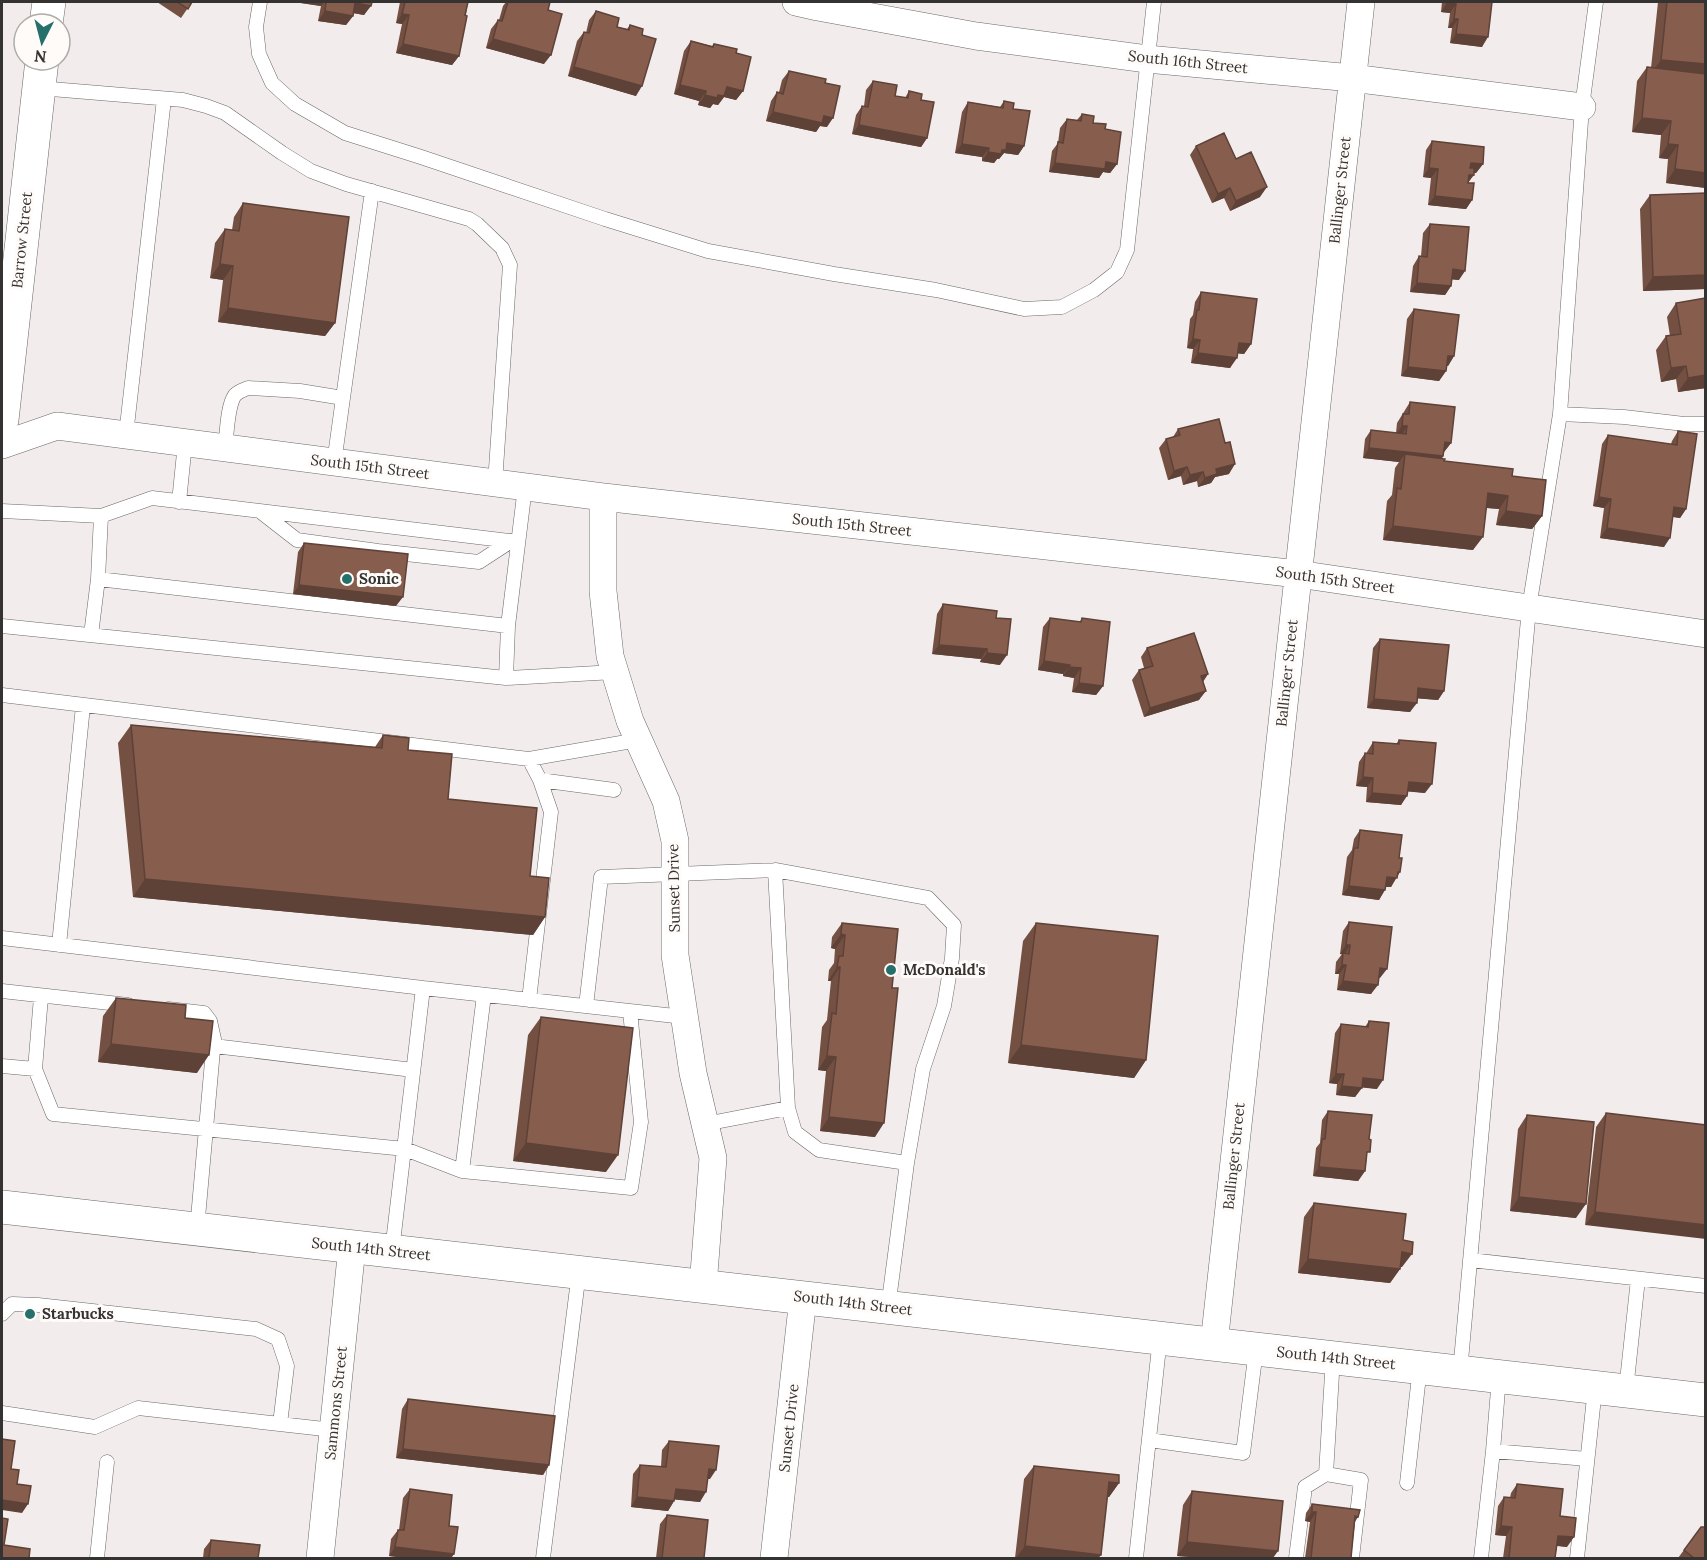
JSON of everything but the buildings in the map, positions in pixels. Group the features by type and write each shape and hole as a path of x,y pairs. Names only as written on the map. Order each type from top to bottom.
{"main road":[{"name":"Barrow Street","path":"2,420 40,74"},
{"name":"South 14th Street","path":"2,1207 1706,1400"}],"street":[{"name":"South 16th Street","path":"796,2 976,36 1147,59 1352,78 1582,107"},
{"name":"Ballinger Street","path":"1214,1344 1360,2"},
{"name":"South 15th Street","path":"2,445 57,426 603,497 1298,574 1706,634"},
{"name":"Sunset Drive","path":"603,497 603,591 609,656 630,722 666,801 675,841 675,955 693,1072 713,1158 703,1286"},
{"name":"Sammons Street","path":"320,1558 352,1247"},
{"name":"Sunset Drive","path":"774,1558 803,1298"}],"lane":[{"path":"260,2 256,27 259,54 272,83 295,104 345,133 605,219 708,250 834,274 936,290 1024,309 1062,307 1094,290 1117,272 1127,250 1154,2"},
{"path":"1460,1372 1529,608 1560,414 1582,107 1596,2"},
{"path":"40,74 195,103 225,113 311,171 346,184 469,219 477,224 502,248 510,265 495,483"},
{"path":"126,435 164,99"},
{"path":"334,463 372,191"},
{"path":"225,448 231,405 241,390 248,388 300,391 343,398"},
{"path":"1560,414 1624,417 1684,424 1706,423"},
{"path":"179,502 185,443"},
{"path":"506,678 515,542 525,487"},
{"path":"2,511 101,516 152,498 515,542"},
{"path":"260,511 297,540 389,552 479,562 515,542"},
{"path":"91,635 98,579 101,516"},
{"path":"98,579 508,626"},
{"path":"2,626 506,678 615,672"},
{"path":"2,695 529,759 638,740"},
{"path":"59,945 83,706"},
{"path":"529,759 540,780 551,812 529,1000"},
{"path":"540,780 614,790"},
{"path":"775,870 788,1108 795,1132 819,1150 907,1163"},
{"path":"586,1006 601,877 775,870 928,898 954,925 952,958 944,1006 923,1069 907,1163 888,1308"},
{"path":"2,938 684,1017"},
{"path":"392,1251 423,988"},
{"path":"2,991 204,1013 210,1021 214,1046 197,1229"},
{"path":"462,1171 484,995"},
{"path":"41,997 35,1069 52,1114 405,1149 462,1171 631,1188 641,1122 630,1011"},
{"path":"214,1046 413,1070"},
{"path":"2,1066 35,1069"},
{"path":"705,1124 788,1108"},
{"path":"1470,1260 1706,1286"},
{"path":"543,1558 579,1272"},
{"path":"1577,1558 1587,1459 1611,1389 1638,1279"},
{"path":"2,1314 12,1304 38,1305 256,1329 278,1339 287,1366 280,1424"},
{"path":"1136,1558 1160,1338"},
{"path":"1149,1440 1243,1453 1256,1349"},
{"path":"1326,1474 1333,1358"},
{"path":"1407,1483 1420,1367"},
{"path":"1481,1558 1493,1451 1498,1377"},
{"path":"2,1413 95,1427 138,1408 333,1430"},
{"path":"1493,1451 1587,1459"},
{"path":"96,1558 107,1462"},
{"path":"1296,1558 1305,1486 1326,1474 1361,1480 1352,1558"}],"place":[{"name":"Sonic","path":"347,579"},
{"name":"McDonald's","path":"891,970"},
{"name":"Starbucks","path":"30,1314"}]}
